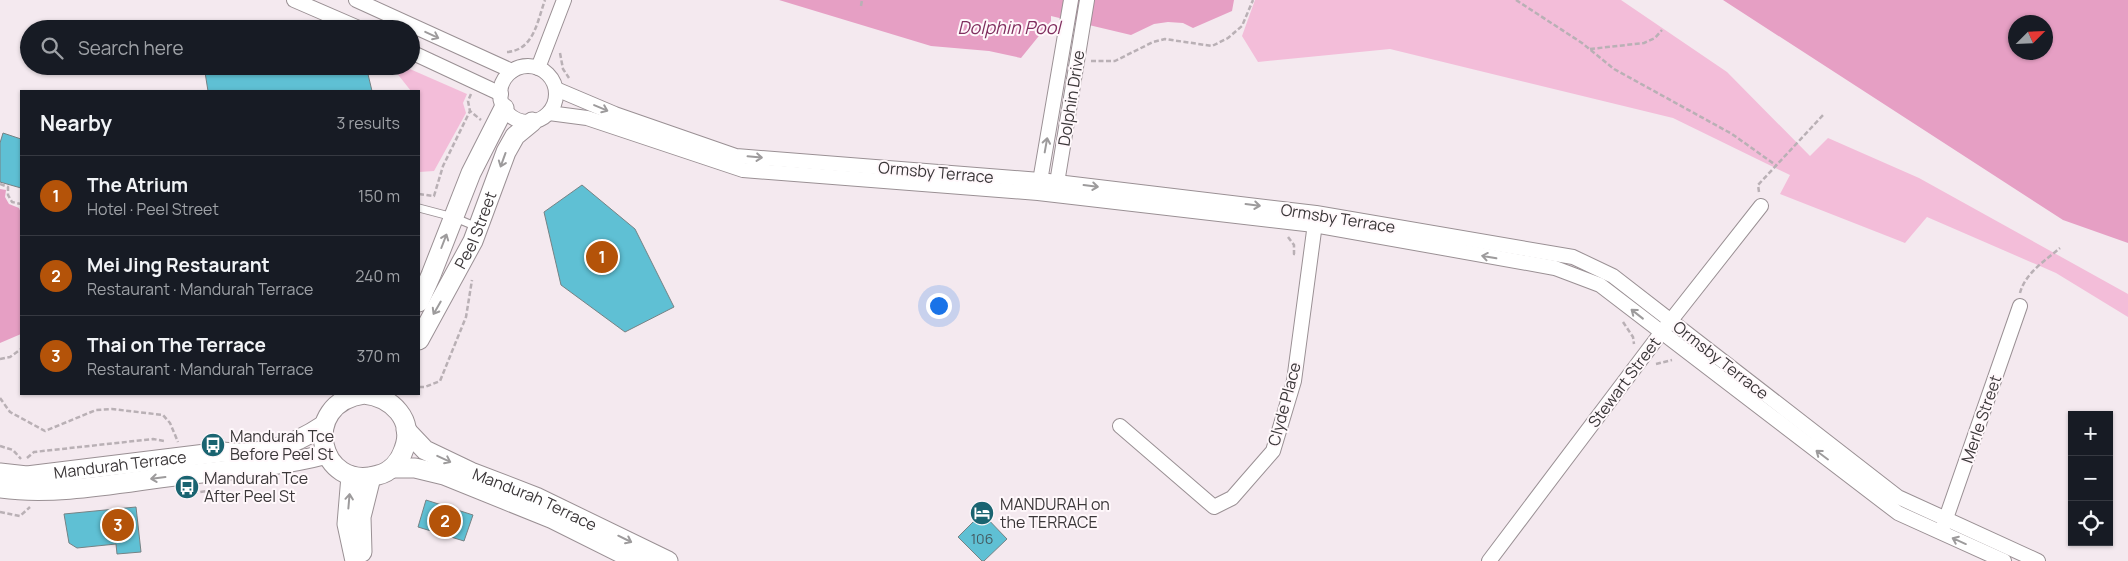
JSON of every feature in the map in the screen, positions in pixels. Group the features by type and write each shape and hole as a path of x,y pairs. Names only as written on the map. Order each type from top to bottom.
{"street":[{"path":"294,0 340,20"},
{"path":"356,0 399,20"},
{"path":"538,68 564,0"},
{"name":"Dolphin Drive","path":"1039,186 1070,0"},
{"name":"Dolphin Drive","path":"1056,188 1087,0"},
{"path":"420,30 512,71"},
{"path":"420,56 475,82 502,101 516,119 532,122 544,117 554,106 556,89 552,80 538,68 530,66 520,67 512,71 502,85 502,101"},
{"name":"Ormsby Terrace","path":"556,89 615,114 736,156 1039,186 1315,219 1573,257 1613,276 1898,497 2038,561"},
{"name":"Peel Street","path":"420,300 471,173 494,128 502,101"},
{"name":"Ormsby Terrace","path":"549,113 587,118 743,170 1039,186"},
{"name":"Peel Street","path":"420,338 465,258 506,152 515,136 532,122"},
{"name":"Stewart Street","path":"1489,561 1661,333 1762,206"},
{"name":"Ormsby Terrace","path":"1315,219 1555,268 1600,285 1898,513 2004,561"},
{"name":"Clyde Place","path":"1120,426 1214,507 1232,498 1273,451 1294,381 1315,219"},
{"name":"Merle Street","path":"1940,532 2020,306"},
{"path":"360,395 343,399 335,406 324,425 324,445 333,464 351,476 371,477 382,474 392,468 401,457 406,444 406,430 396,400 368,395"},
{"name":"Mandurah Terrace","path":"0,473 27,476 222,452 245,454 280,448 308,436 324,425"},
{"name":"Mandurah Terrace","path":"406,430 424,450 471,472 536,497 668,561"},
{"name":"Mandurah Terrace","path":"0,488 25,492 91,486 289,462 327,454"},
{"name":"Mandurah Terrace","path":"392,468 416,468 444,475 553,519 637,561"},
{"path":"351,476 347,524 355,561"},
{"path":"362,561 361,517 371,477"}],"lane":[{"path":"420,208 453,217 478,228"}],"path":[{"path":"484,59 490,50 504,53 517,51 530,41 546,0"},
{"path":"861,6 862,0"},
{"path":"1084,61 1115,61 1153,42 1165,39 1212,46 1228,38 1242,26 1253,0"},
{"path":"1516,0 1589,49 1614,69 1732,134 1777,166"},
{"path":"1589,49 1644,43 1655,38 1662,30"},
{"path":"530,41 560,52 563,69 573,85 572,95"},
{"path":"420,194 434,196 443,166 470,111 468,101 475,82"},
{"path":"470,111 487,125 494,128"},
{"path":"1762,206 1758,185 1824,114"},
{"path":"0,184 8,187 8,195 12,202 20,204"},
{"path":"1284,234 1294,244 1294,254 1310,256"},
{"path":"2020,306 2018,300 2022,286 2037,267 2060,248"},
{"path":"1616,316 1623,322 1633,337 1634,347 1632,354 1650,370 1657,364 1669,359 1675,360"},
{"path":"0,358 10,357 20,350"},
{"path":"0,398 10,412 45,431 96,410 112,409 163,415 170,423 179,445"},
{"path":"0,446 13,450 23,462"},
{"path":"0,512 20,516 31,506"}],"shaded area":[{"path":"1255,0 1621,0 1727,72 1810,156 1828,138 1919,178 2128,294 2128,317 2056,273 1927,217 1905,243 1780,194 1790,175 1673,118 1390,49 1258,62 1242,36"},
{"path":"420,73 467,94 463,103 466,113 434,171 420,172 420,90 410,90 398,75 420,75"}],"water":[{"name":"Dolphin Pool","path":"779,0 1234,0 1232,11 1193,28 1183,23 1168,22 1154,24 1131,35 1051,16 1051,21 1021,58 989,51 931,46"},
{"path":"1723,0 2128,0 2128,243 2063,220"},
{"path":"0,189 6,190 5,197 9,204 19,208 20,210 20,334 0,343"}],"building":[{"path":"205,75 368,75 372,90 208,90"},
{"path":"3,133 20,139 20,188 0,182 0,143"},
{"path":"582,185 635,229 674,307 625,332 561,285 544,212"},
{"path":"426,500 473,515 464,541 418,527"},
{"path":"136,507 141,552 117,554 116,544 77,548 69,543 64,514"},
{"name":"MANDURAH on the TERRACE","path":"982,513 1007,539 984,561 958,537"}],"place":[{"name":"The Atrium","path":"602,257"},
{"name":"Mandurah Tce Before Peel St","path":"213,445"},
{"name":"Mandurah Tce After Peel St","path":"187,487"},
{"name":"MANDURAH on the TERRACE","path":"982,513"},
{"name":"Mei Jing Restaurant","path":"445,521"},
{"name":"Thai on The Terrace","path":"118,525"}]}
